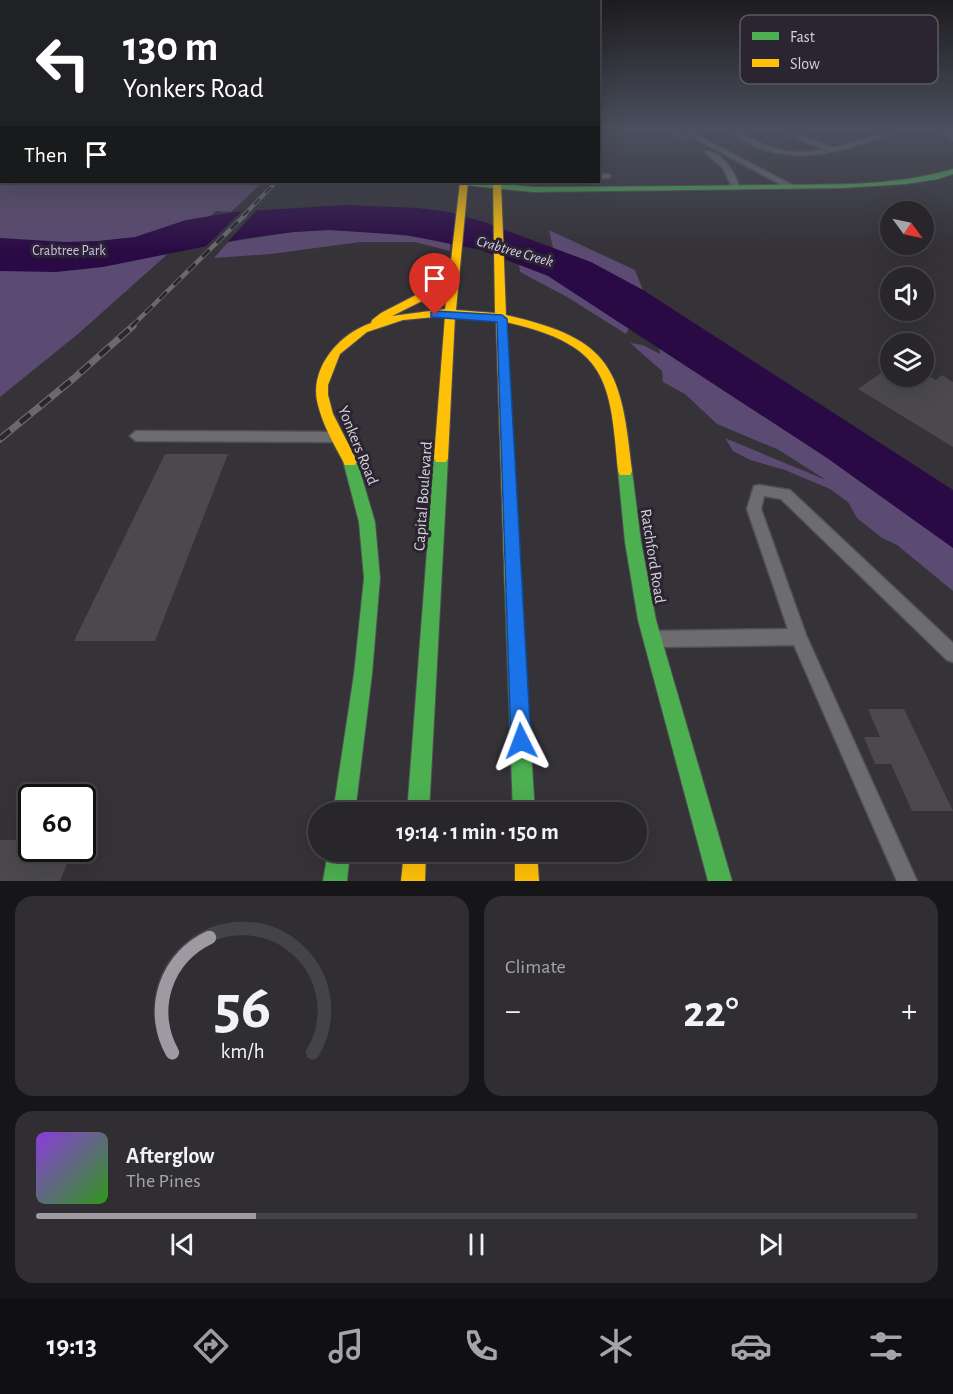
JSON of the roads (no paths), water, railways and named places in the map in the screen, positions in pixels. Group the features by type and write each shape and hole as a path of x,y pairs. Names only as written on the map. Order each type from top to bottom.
{"street":[{"path":"478,183 532,186 792,187 905,182 938,177 953,171"},
{"name":"Capital Boulevard","path":"419,802 450,315 464,202 460,183"},
{"path":"497,184 524,802"},
{"path":"376,322 402,304 442,288 455,275"},
{"name":"Yonkers Road","path":"346,802 366,656 372,564 369,525 362,496 326,409 322,392 324,378 329,362 338,349 350,337 376,322 399,315 479,317"},
{"name":"Ratchford Road","path":"479,317 528,321 558,333 593,355 609,378 619,410 633,542 652,639 720,881"},
{"path":"335,881 338,862"},
{"path":"413,881 414,862"},
{"path":"526,862 527,881"}],"lane":[{"path":"728,170 736,188"},
{"path":"760,170 792,187"},
{"path":"600,176 608,176"},
{"path":"136,436 339,437"},
{"path":"907,881 800,637 754,508 759,490 785,494 953,654"},
{"path":"652,639 800,637"}],"water":[{"name":"Crabtree Creek","path":"345,205 418,208 449,212 484,222 591,262 643,290 953,490 953,548 827,458 548,276 481,250 406,235 329,230 242,239 103,267 56,272 0,271 0,238 65,242 98,241 135,237 186,220 235,212"}],"railway":[{"path":"243,216 275,183"},
{"path":"131,327 245,215"},
{"path":"0,439 133,326"}],"park label":[{"name":"Crabtree Park","path":"69,250"}]}
